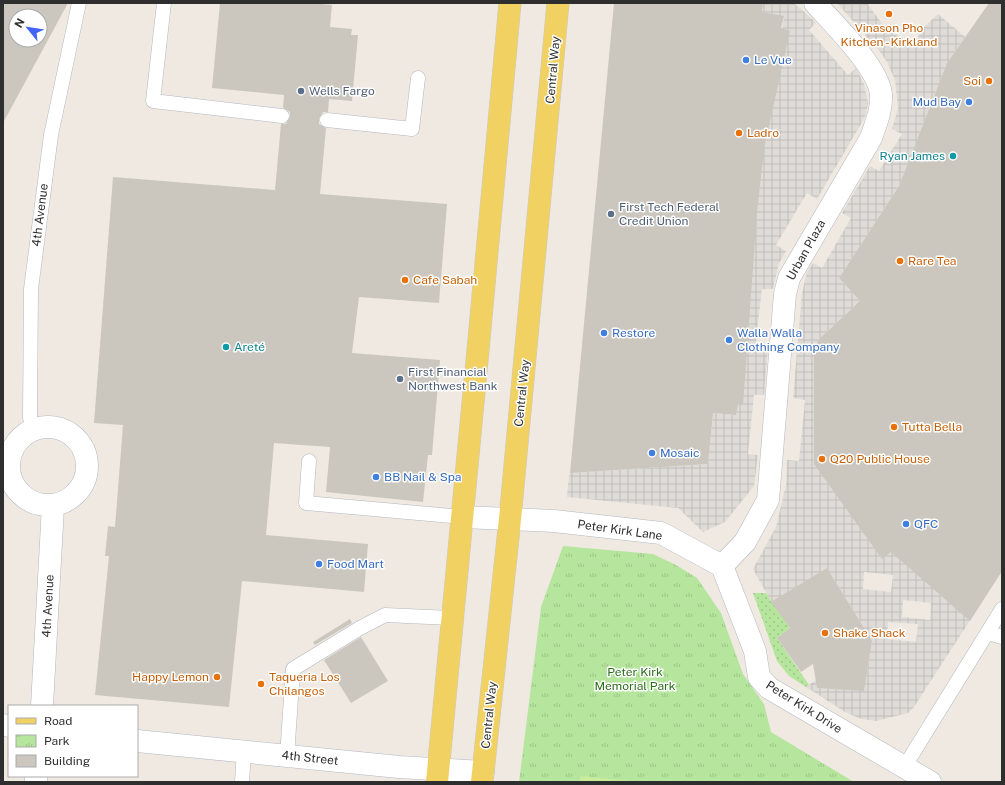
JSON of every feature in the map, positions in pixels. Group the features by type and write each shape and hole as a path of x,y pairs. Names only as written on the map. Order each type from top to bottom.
{"main road":[{"path":"438,776 451,618 463,517 510,3"},
{"name":"Central Way","path":"482,777 510,519 558,3"}],"street":[{"name":"Urban Plaza","path":"722,566 745,542 768,500 784,302 789,278 871,138 880,115 881,93 872,72 854,47 815,3"},
{"path":"34,423 62,429 74,436 82,446 87,458 88,471 84,484 76,494 66,502 53,506 40,505 28,500 18,492 12,481 9,468 10,455 16,444 34,423"},
{"name":"4th Avenue","path":"42,705 53,506"},
{"path":"463,517 510,519"},
{"name":"Peter Kirk Lane","path":"510,519 554,521 661,533 722,566"},
{"name":"Peter Kirk Drive","path":"722,566 755,651 759,677 775,691 930,782"},
{"name":"4th Street","path":"138,741 287,756 438,776 482,777"}],"lane":[{"name":"4th Avenue","path":"34,423 32,282 51,135 79,3"},
{"path":"164,3 153,101 282,116"},
{"path":"327,120 412,129 418,78"},
{"path":"310,461 306,503 463,517"},
{"path":"905,766 1002,609"},
{"path":"287,756 293,668 360,628 385,615 451,618"},
{"path":"988,633 1002,637"},
{"path":"242,782 244,751"}],"green space":[{"name":"Peter Kirk Memorial Park","path":"563,546 653,554 676,565 697,578 721,613 743,674 764,704 771,732 854,782 519,782 541,607"},
{"path":"753,593 766,593 790,628 777,638 809,685 806,687 789,676 777,661"},
{"path":"580,776 642,782 580,782"}],"shaded area":[{"path":"763,3 794,3 809,16 816,23 809,30 848,75 856,68 864,84 868,103 866,114 861,124 817,199 807,193 776,245 786,251 779,263 773,289 762,289 755,348 768,349 764,395 754,395 748,454 758,455 754,486 725,522 703,532 678,508 567,497 568,484 570,473 708,464 713,413 736,415 751,222 784,17 762,12"},
{"path":"837,3 867,3 888,32 896,34 913,47 922,29 938,14 965,37 947,63 899,186 839,278 860,301 818,340 815,351 826,360 891,552 1002,520 1002,571 914,707 908,713 876,721 861,719 845,712 806,687 816,680 818,688 864,690 872,641 827,568 773,605 753,569 776,527 786,485 787,460 799,461 805,400 793,398 802,293 807,272 813,263 822,268 851,218 842,213 870,166 879,171 902,134 892,129 898,108 895,80 881,53","holes":["864,572 893,575 891,592 863,589","903,600 931,603 930,620 902,617","888,622 918,624 916,642 887,639"]}],"building":[{"path":"3,3 68,3 48,40 48,8 8,8 8,48 44,48 3,123"},
{"name":"Areté","path":"220,3 311,3 332,5 330,27 352,29 351,35 358,35 352,101 329,99 328,112 323,112 319,119 319,124 326,128 320,194 447,204 439,303 359,297 352,353 440,360 432,455 428,455 423,502 326,492 330,447 274,443 266,535 368,544 364,592 242,581 229,707 95,695 109,556 105,556 108,526 115,527 123,425 94,423 113,177 275,190 281,124 286,124 290,117 290,112 283,108 284,95 212,88"},
{"path":"614,3 763,3 762,12 784,16 781,28 790,31 765,144 762,167 757,213 743,405 738,404 736,415 713,413 708,464 570,473"},
{"path":"989,3 1002,3 1002,571 970,621 891,552 882,559 814,464 814,353 818,340 860,301 839,278 899,186 947,63"},
{"name":"Shake Shack","path":"827,568 872,641 864,691 817,688 813,664 801,672 777,638 790,628 771,602"},
{"path":"350,619 352,623 315,645 313,642"},
{"path":"361,637 388,681 351,703 324,660"}],"place":[{"name":"Vinason Pho Kitchen - Kirkland","path":"889,14"},
{"name":"Le Vue","path":"746,60"},
{"name":"Soi","path":"989,81"},
{"name":"Wells Fargo","path":"301,91"},
{"name":"Mud Bay","path":"969,102"},
{"name":"Ladro","path":"739,133"},
{"name":"Ryan James","path":"953,156"},
{"name":"First Tech Federal Credit Union","path":"611,214"},
{"name":"Rare Tea","path":"900,261"},
{"name":"Cafe Sabah","path":"405,280"},
{"name":"Restore","path":"604,333"},
{"name":"Walla Walla Clothing Company","path":"729,340"},
{"name":"Areté","path":"226,347"},
{"name":"First Financial Northwest Bank","path":"400,379"},
{"name":"Tutta Bella","path":"894,427"},
{"name":"Mosaic","path":"652,453"},
{"name":"Q20 Public House","path":"822,459"},
{"name":"BB Nail & Spa","path":"376,477"},
{"name":"QFC","path":"906,524"},
{"name":"Food Mart","path":"319,564"},
{"name":"Shake Shack","path":"825,633"},
{"name":"Happy Lemon","path":"217,677"},
{"name":"Taqueria Los Chilangos","path":"261,684"}]}
